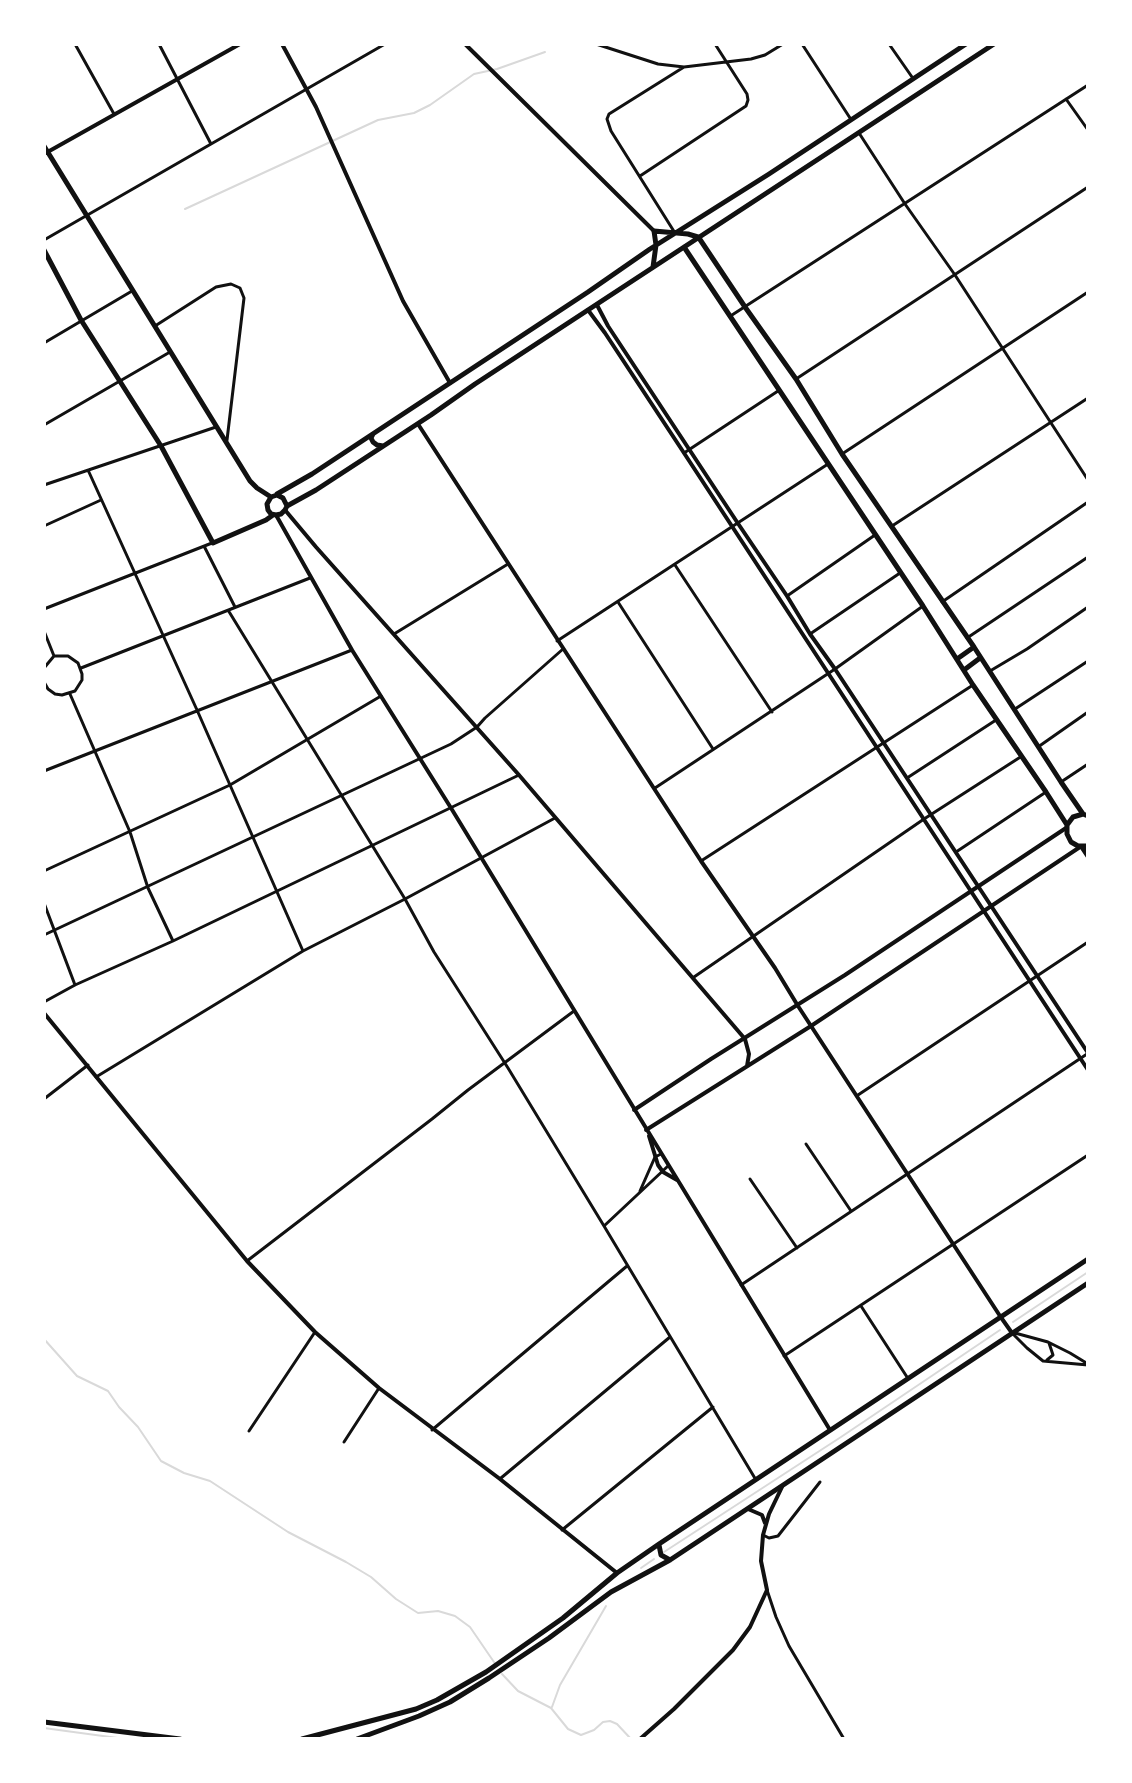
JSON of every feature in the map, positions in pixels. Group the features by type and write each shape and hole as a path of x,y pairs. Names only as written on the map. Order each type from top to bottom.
{"main road":[{"path":"274,515 267,507 267,501 273,496 312,474 966,44"},
{"path":"44,250 81,320 161,446 213,543 266,520 307,496 994,44"},
{"path":"941,60 951,64 951,72"},
{"path":"829,134 829,144 835,148"},
{"path":"45,151 250,481 257,488 283,498 286,508"},
{"path":"694,221 686,246 689,254 1046,792 1067,827 1071,842 1082,847 1088,856"},
{"path":"653,268 654,231 699,238 1086,815 1073,817 1067,827"},
{"path":"554,315 562,317 563,327"},
{"path":"373,433 373,442 383,446"},
{"path":"957,659 974,647"},
{"path":"964,670 980,658"},
{"path":"512,1659 617,1573 1088,1259"},
{"path":"357,1739 450,1702 611,1592 670,1560 1088,1283"},
{"path":"659,1544 661,1555 670,1560"},
{"path":"302,1739 416,1709 488,1675"},
{"path":"44,1722 180,1739"}],"street":[{"path":"75,44 114,114"},
{"path":"159,44 211,144"},
{"path":"45,151 240,44"},
{"path":"282,44 332,141 403,301 450,383"},
{"path":"44,240 385,44"},
{"path":"465,44 654,231"},
{"path":"598,44 658,64 684,67 759,57 783,44"},
{"path":"640,176 746,106 747,94 715,44"},
{"path":"802,44 851,119"},
{"path":"889,44 912,78"},
{"path":"675,233 608,123 609,114 684,67"},
{"path":"731,315 1088,85"},
{"path":"1066,99 1088,130"},
{"path":"859,133 1088,480"},
{"path":"796,379 1088,187"},
{"path":"155,326 221,286 235,285 243,292 226,443"},
{"path":"44,343 132,291"},
{"path":"842,454 1088,292"},
{"path":"597,305 828,673 1088,1070"},
{"path":"588,310 684,453 787,596 1088,1053 741,1285"},
{"path":"44,425 170,352"},
{"path":"639,384 645,381"},
{"path":"684,453 780,389"},
{"path":"892,526 1088,398"},
{"path":"418,424 1000,1316 1027,1348 1043,1361 1088,1365"},
{"path":"44,485 216,427"},
{"path":"557,641 828,464"},
{"path":"88,470 303,951"},
{"path":"44,526 101,500"},
{"path":"942,602 1088,502"},
{"path":"286,508 316,547 694,977 745,1039 749,1054 747,1066"},
{"path":"274,515 352,650 830,1430"},
{"path":"787,596 875,535"},
{"path":"44,609 213,543"},
{"path":"203,546 235,607"},
{"path":"967,638 1088,557"},
{"path":"394,634 508,564"},
{"path":"675,565 772,712"},
{"path":"810,634 901,572"},
{"path":"81,668 310,578"},
{"path":"618,602 713,749"},
{"path":"655,788 772,712 923,606"},
{"path":"990,671 1088,607"},
{"path":"228,610 756,1480"},
{"path":"44,631 54,656"},
{"path":"44,935 451,744 477,727 563,649"},
{"path":"44,771 352,650"},
{"path":"44,668 54,656"},
{"path":"44,684 55,694 70,694 82,680 78,663 68,656 54,656"},
{"path":"1015,709 1088,661"},
{"path":"701,861 973,685"},
{"path":"70,694 130,832 148,888 173,941"},
{"path":"44,871 230,785 382,695"},
{"path":"1038,747 1088,712"},
{"path":"907,778 996,720"},
{"path":"694,977 924,819 1022,756"},
{"path":"1061,782 1088,764"},
{"path":"44,1002 519,775"},
{"path":"955,852 1046,792"},
{"path":"96,1077 303,951 555,818"},
{"path":"634,1110 845,975 1067,827"},
{"path":"648,1132 1082,847"},
{"path":"44,903 75,985"},
{"path":"857,1096 1088,942"},
{"path":"247,1261 574,1011"},
{"path":"44,1013 247,1261 315,1332 379,1388 500,1479 617,1573"},
{"path":"46,1098 88,1065"},
{"path":"648,1132 663,1172 679,1181"},
{"path":"806,1144 851,1211"},
{"path":"638,1195 655,1157 663,1153"},
{"path":"784,1356 1088,1155"},
{"path":"604,1226 670,1165"},
{"path":"750,1179 797,1248"},
{"path":"432,1430 627,1266"},
{"path":"861,1306 908,1377"},
{"path":"249,1431 315,1332"},
{"path":"1014,1334 1048,1342 1088,1365"},
{"path":"500,1479 670,1337"},
{"path":"1043,1361 1053,1355 1048,1342"},
{"path":"344,1442 379,1388"},
{"path":"562,1530 713,1407"},
{"path":"763,1535 769,1538 778,1536 820,1482"},
{"path":"782,1487 763,1535 761,1561 767,1590 789,1646 844,1739"},
{"path":"746,1509 762,1515 766,1525"},
{"path":"640,1739 742,1640 767,1590"}],"waterway":[{"path":"185,209 378,120 414,113 474,74 545,52"},
{"path":"1013,1322 1088,1272"},
{"path":"664,1552 1000,1330"},
{"path":"44,1339 77,1376 108,1391 161,1461 184,1473 210,1481 288,1532 371,1577 418,1613 438,1611 455,1616 470,1627 496,1665"},
{"path":"641,1568 654,1559"},
{"path":"552,1707 560,1685 606,1606"},
{"path":"502,1674 518,1691 551,1708 568,1729 581,1735 610,1721 631,1739"},
{"path":"44,1728 125,1739"}]}
